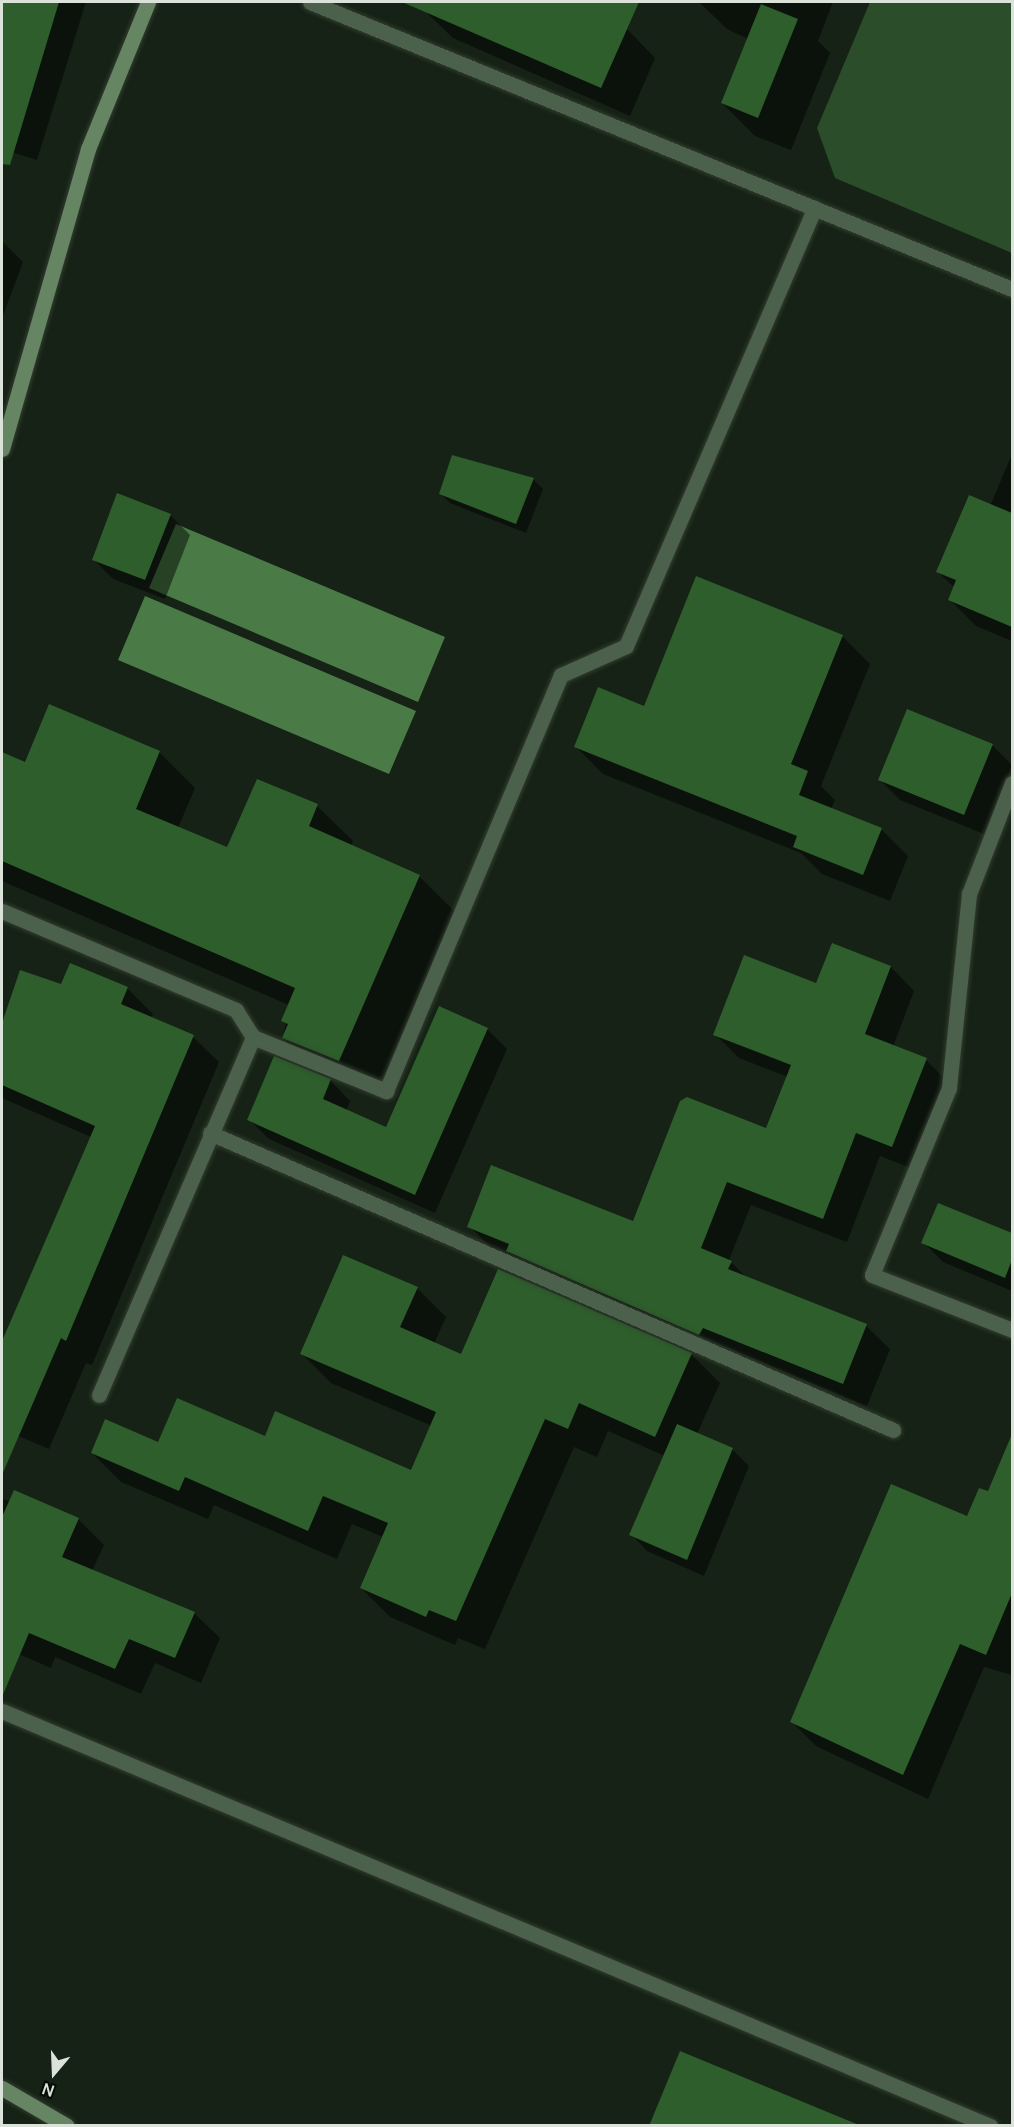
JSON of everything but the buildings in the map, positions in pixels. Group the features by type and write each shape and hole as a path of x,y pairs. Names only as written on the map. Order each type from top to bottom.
{"street":[{"path":"2,449 88,149 148,2"},
{"path":"310,2 1012,289"},
{"path":"2,911 236,1010 253,1037 386,1091 561,675 626,646 815,208"},
{"path":"1012,783 969,894 949,1088 872,1275 1012,1330"},
{"path":"99,1395 253,1037"},
{"path":"210,1133 893,1430"},
{"path":"2,1711 990,2126"},
{"path":"2,2088 67,2126"}],"shaded area":[{"path":"870,2 1012,2 1012,253 835,178 817,128"},
{"path":"176,524 445,637 418,702 149,588"},
{"path":"145,596 416,711 389,774 118,660"}]}
